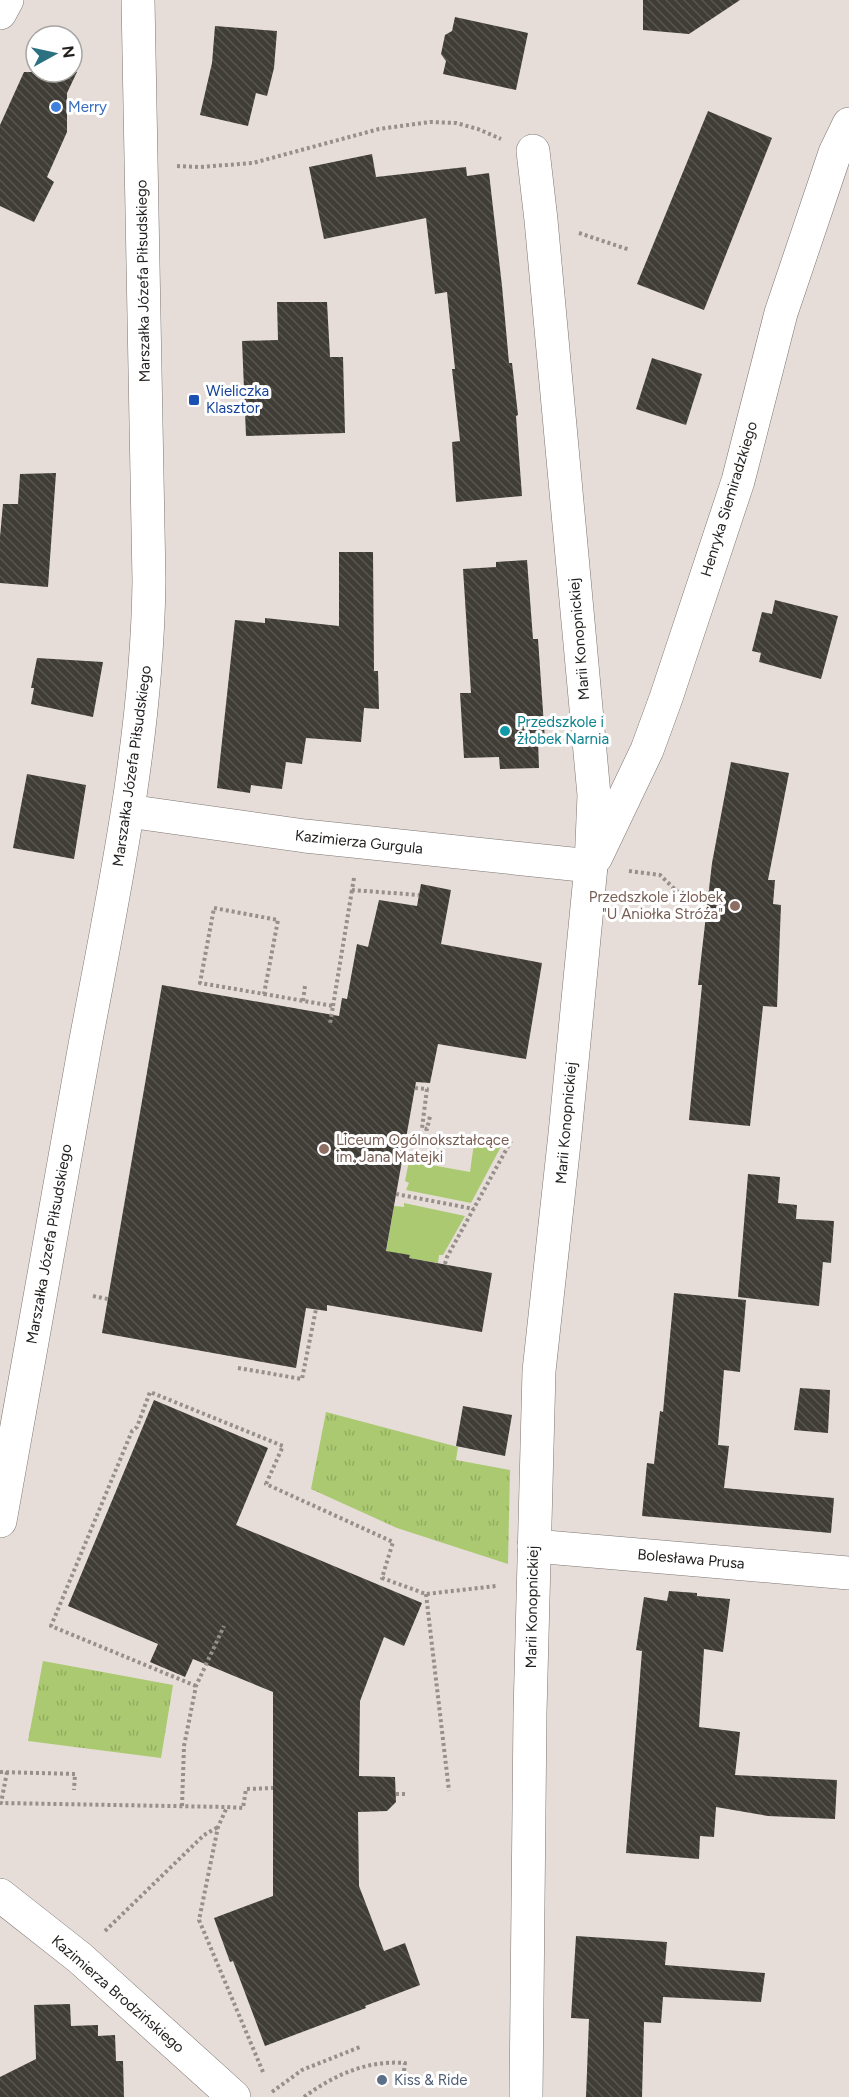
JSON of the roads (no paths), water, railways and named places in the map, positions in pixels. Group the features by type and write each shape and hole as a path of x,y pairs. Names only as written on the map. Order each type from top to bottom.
{"street":[{"path":"0,13 7,0"},
{"name":"Marszałka Józefa Piłsudskiego","path":"0,1521 128,811 147,655 149,581 138,0"},
{"name":"Henryka Siemiradzkiego","path":"591,866 648,750 738,481 781,313 835,153 849,124"},
{"name":"Marii Konopnickiej","path":"519,146 541,220 594,795 591,866 566,1134 539,1371 534,1546 526,2097"},
{"name":"Kazimierza Gurgula","path":"128,811 305,836 591,866"},
{"name":"Bolesława Prusa","path":"534,1546 849,1573"},
{"name":"Kazimierza Brodzińskiego","path":"0,1895 80,1958 234,2097"}],"place":[{"name":"Merry","path":"56,107"},
{"name":"Wieliczka Klasztor","path":"194,400"},
{"name":"Przedszkole i żłobek Narnia","path":"505,731"},
{"name":"Przedszkole i żlobek \"U Aniołka Stróża\"","path":"735,906"},
{"name":"Liceum Ogólnokształcące im. Jana Matejki","path":"324,1149"},
{"name":"Kiss & Ride","path":"382,2080"}]}
